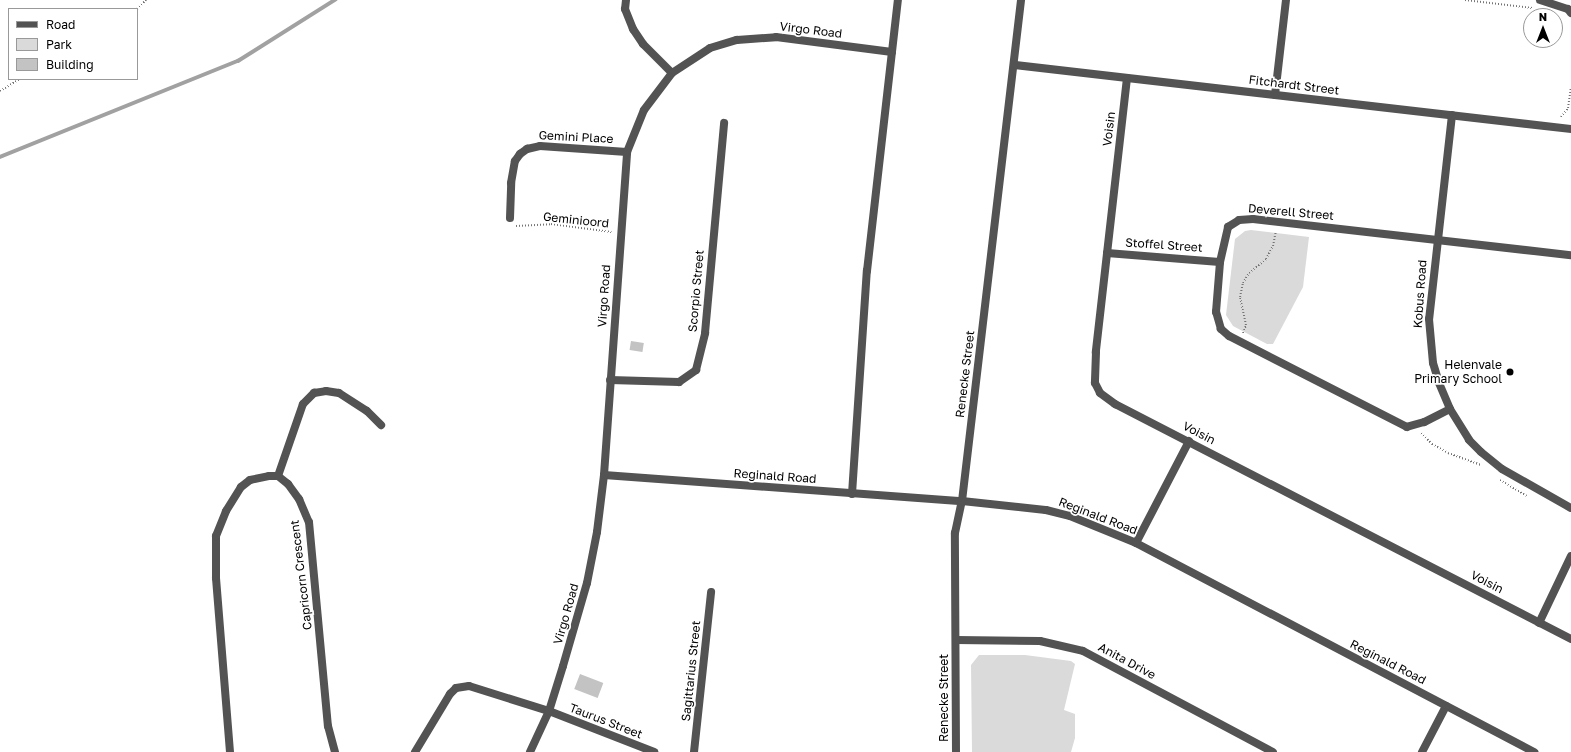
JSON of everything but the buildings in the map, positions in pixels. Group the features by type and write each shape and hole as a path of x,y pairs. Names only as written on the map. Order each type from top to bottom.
{"street":[{"path":"626,0 625,9 633,29 643,44 672,73"},
{"path":"852,494 867,271 898,0"},
{"name":"Renecke Street","path":"956,752 955,533 962,501 1015,65 1021,0"},
{"path":"1275,95 1286,0"},
{"path":"1539,4 1568,9 1571,12"},
{"name":"Virgo Road","path":"530,752 549,712 587,582 597,532 604,475 627,152 644,110 672,73 710,48 758,37 892,52"},
{"name":"Fitchardt Street","path":"1015,65 1571,129"},
{"name":"Voisin","path":"1127,78 1107,253 1095,383 1100,392 1115,404 1571,639"},
{"name":"Kobus Road","path":"1452,115 1429,319 1433,363 1450,409 1469,440 1502,469 1571,508"},
{"name":"Scorpio Street","path":"610,380 679,382 696,370 705,333 724,123"},
{"name":"Gemini Place","path":"510,218 511,183 515,161 520,154 527,149 540,146 627,152"},
{"name":"Deverell Street","path":"1450,409 1424,422 1407,427 1238,341 1221,329 1217,320 1220,262 1225,233 1233,222 1245,219 1277,221 1571,255"},
{"name":"Stoffel Street","path":"1107,253 1220,262"},
{"path":"230,752 216,578 216,536 226,511 241,486 258,477 278,476 303,404 314,393 326,390 339,393 367,411 381,425"},
{"path":"1136,543 1189,441"},
{"name":"Reginald Road","path":"604,475 962,501 1046,510 1070,516 1136,543 1534,752"},
{"name":"Capricorn Crescent","path":"278,476 288,484 299,499 309,522 328,726 335,752"},
{"path":"1539,623 1571,556"},
{"name":"Sagittarius Street","path":"694,752 711,592"},
{"name":"Anita Drive","path":"956,640 1040,641 1083,651 1274,752"},
{"name":"Taurus Street","path":"415,752 450,694 462,686 476,687 549,712 631,748 654,752"},
{"path":"1422,752 1446,706"}],"path":[{"path":"138,8 146,0"},
{"path":"1465,0 1539,4"},
{"path":"0,91 18,80"},
{"path":"1558,119 1568,108 1571,87"},
{"name":"Geminioord","path":"510,218 512,224 517,226 551,224 599,229 621,235"},
{"path":"1238,341 1245,329 1240,297 1243,283 1271,252 1277,221"}],"green space":[{"path":"1251,230 1309,237 1303,287 1273,344 1267,344 1233,326 1226,315 1235,239 1245,231"},
{"path":"979,655 1025,655 1071,661 1075,664 1064,710 1075,714 1075,738 1071,752 972,752 971,665"}],"waterway":[{"path":"0,157 238,61 335,0"}],"place":[{"name":"Helenvale Primary School","path":"1510,372"}]}
